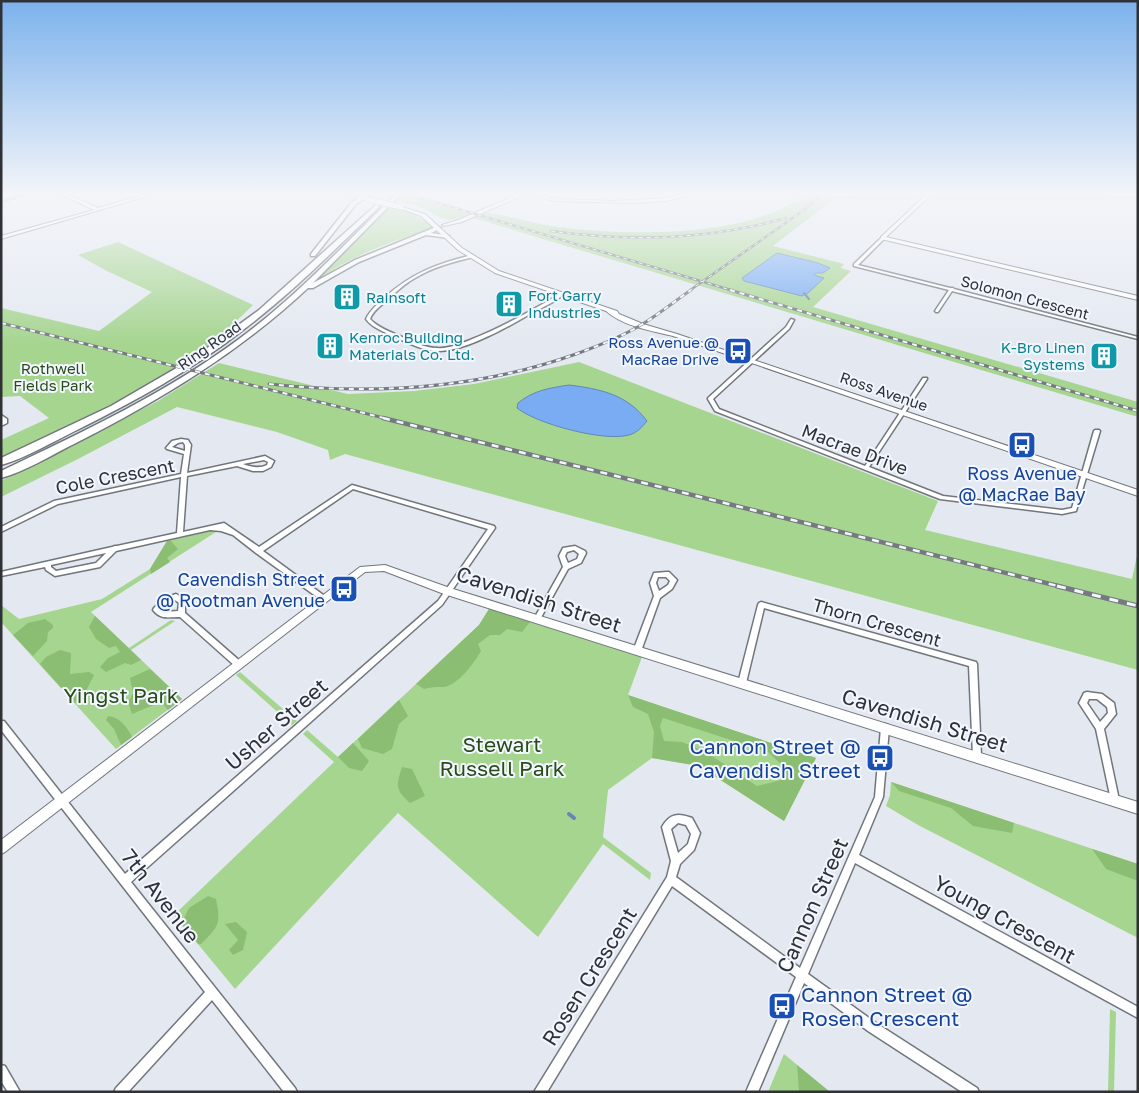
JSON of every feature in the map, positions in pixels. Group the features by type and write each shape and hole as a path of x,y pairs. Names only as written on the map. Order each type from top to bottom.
{"highway":[{"path":"238,330 324,243"},
{"name":"Ring Road","path":"1,462 103,414 154,386 204,355 266,307 336,243"},
{"name":"Ring Road","path":"1,475 103,425 176,385 242,340 285,304 348,243"},
{"path":"285,304 347,264 397,243"}],"street":[{"name":"Ross Avenue","path":"455,243 497,272 609,312 620,318 903,412 1138,493"},
{"name":"Ross Avenue","path":"462,243 472,256"},
{"name":"Solomon Crescent","path":"878,243 856,265 1138,338"},
{"path":"904,243 1138,298"},
{"path":"472,256 431,268 410,278 373,310 368,319 370,322 425,347 448,350 507,324 561,295"},
{"path":"937,310 952,290"},
{"name":"Macrae Drive","path":"792,320 788,328 710,399 717,410 942,498 1062,512 1074,510 1084,474"},
{"path":"866,468 925,379"},
{"path":"1,416 4,419 4,423 1,425"},
{"path":"1084,474 1097,431"},
{"path":"186,453 184,475 240,465"},
{"name":"Cole Crescent","path":"1,530 56,502 184,475 180,534"},
{"name":"Usher Street","path":"125,881 440,603 492,528 352,487 258,551"},
{"path":"1,574 208,528 234,533 324,599"},
{"path":"48,563 48,568 56,574 98,565 115,548"},
{"path":"537,619 566,567"},
{"name":"Cavendish Street","path":"1,848 363,569 385,568 447,591 1138,808"},
{"path":"637,651 657,596"},
{"name":"Thorn Crescent","path":"742,683 761,605 973,664 977,756"},
{"path":"181,614 238,664"},
{"name":"7th Avenue","path":"1,724 291,1092"},
{"name":"Cannon Street","path":"752,1092 879,797 885,728"},
{"path":"1100,728 1115,800"},
{"name":"Young Crescent","path":"853,857 1138,1013"},
{"name":"Rosen Crescent","path":"540,1092 671,879 676,861"},
{"path":"671,879 872,1027 973,1092"},
{"path":"120,1092 212,992"},
{"path":"1,1070 14,1092"}],"green space":[{"name":"Rothwell Fields Park","path":"120,243 253,305 221,335 174,371 123,401 1,458 1,440 49,418 20,396 1,397 1,308 99,331 152,292 78,255"},
{"path":"351,243 390,243 344,263 318,280 315,279"},
{"path":"557,243 777,243 773,246 844,264 841,268 851,271 813,307 1138,402 1138,417"},
{"path":"579,362 938,501 925,530 1132,579 1138,551 1138,670 345,454 330,460 328,450 277,432 177,407 1,497 1,481 158,401 219,363 348,394 414,391 474,384"},
{"name":"Yingst Park","path":"211,531 216,532 91,612 129,648 171,620 175,621 131,650 182,699 116,749 1,622 1,605 19,619 102,599 150,569 167,541"},
{"path":"167,541 171,541 178,549 167,558 170,562 151,574 150,569"},
{"name":"Stewart Russell Park","path":"489,609 642,657 628,695 816,758 784,821 699,766 652,758 608,790 603,837 651,873 650,880 603,844 538,937 398,813 235,989 174,915 334,762 303,734 307,730 338,757 479,625"},
{"path":"489,609 530,622 522,632 507,629 500,635 490,635 478,644 481,651 475,661 455,682 444,687 424,689 416,684 479,625"},
{"path":"95,616 141,660 131,665 125,663 106,672 100,667 108,658 120,652 116,646 109,648 96,639 89,627"},
{"path":"45,619 53,625 53,628 48,632 47,641 33,656 13,635 28,623"},
{"path":"60,650 71,653 70,674 89,672 94,675 85,693 75,703 40,664 46,657"},
{"path":"150,669 182,699 168,710 161,702 132,714 128,702 133,693 130,678"},
{"path":"240,672 297,721 292,725 236,675"},
{"path":"628,695 816,758 784,821 699,766 652,758 654,732 648,714 633,707","holes":["663,718 768,752 784,767 781,780 757,786 706,752 682,742 664,741 660,726"]},
{"path":"399,700 408,716 399,724 392,749 383,754 362,748 358,739"},
{"path":"108,716 116,718 123,723 132,737 121,745 114,729 106,720"},
{"path":"353,743 369,761 362,771 349,768 338,757"},
{"path":"402,767 412,769 425,796 410,803 402,794 398,783"},
{"path":"891,782 1138,864 1138,938 918,825 886,806 890,795"},
{"path":"891,782 1014,823 1012,833 973,826 951,808 899,791"},
{"path":"1092,849 1138,864 1138,881 1106,869"},
{"path":"208,896 216,899 217,924 212,933 201,944 198,944 181,924 189,908"},
{"path":"236,922 247,932 243,950 233,955 229,950 238,940 225,924"},
{"path":"1110,1009 1116,1012 1114,1092 1108,1092"},
{"path":"784,1054 830,1092 768,1092"},
{"path":"797,1065 830,1092 799,1092"}],"water":[{"path":"777,253 818,263 830,268 823,273 815,273 814,275 824,278 802,296 744,281 742,278"},
{"path":"569,385 612,394 631,405 647,421 639,430 632,434 618,437 604,436 571,430 539,420 517,408 518,403 536,392"}],"waterway":[{"path":"804,293 809,299"},
{"path":"569,814 574,818"}],"railway":[{"path":"573,243 702,282"},
{"path":"702,282 757,243"},
{"path":"689,291 702,282"},
{"path":"702,282 734,291"},
{"path":"269,384 347,389 386,389 463,382 501,375 539,366 576,354 617,337 648,321 691,290"},
{"path":"730,290 1138,411"},
{"path":"1,323 388,419"},
{"path":"383,418 1062,587"},
{"path":"1057,586 1138,606"}],"place":[{"name":"Rainsoft","path":"347,297"},
{"name":"Fort Garry Industries","path":"509,304"},
{"name":"Kenroc Building Materials Co. Ltd.","path":"330,346"},
{"name":"Ross Avenue @ MacRae Drive","path":"738,351"},
{"name":"K-Bro Linen Systems","path":"1104,356"},
{"name":"Ross Avenue @ MacRae Bay","path":"1022,445"},
{"name":"Cavendish Street @ Rootman Avenue","path":"344,589"},
{"name":"Cannon Street @ Cavendish Street","path":"880,758"},
{"name":"Cannon Street @ Rosen Crescent","path":"782,1006"}]}
